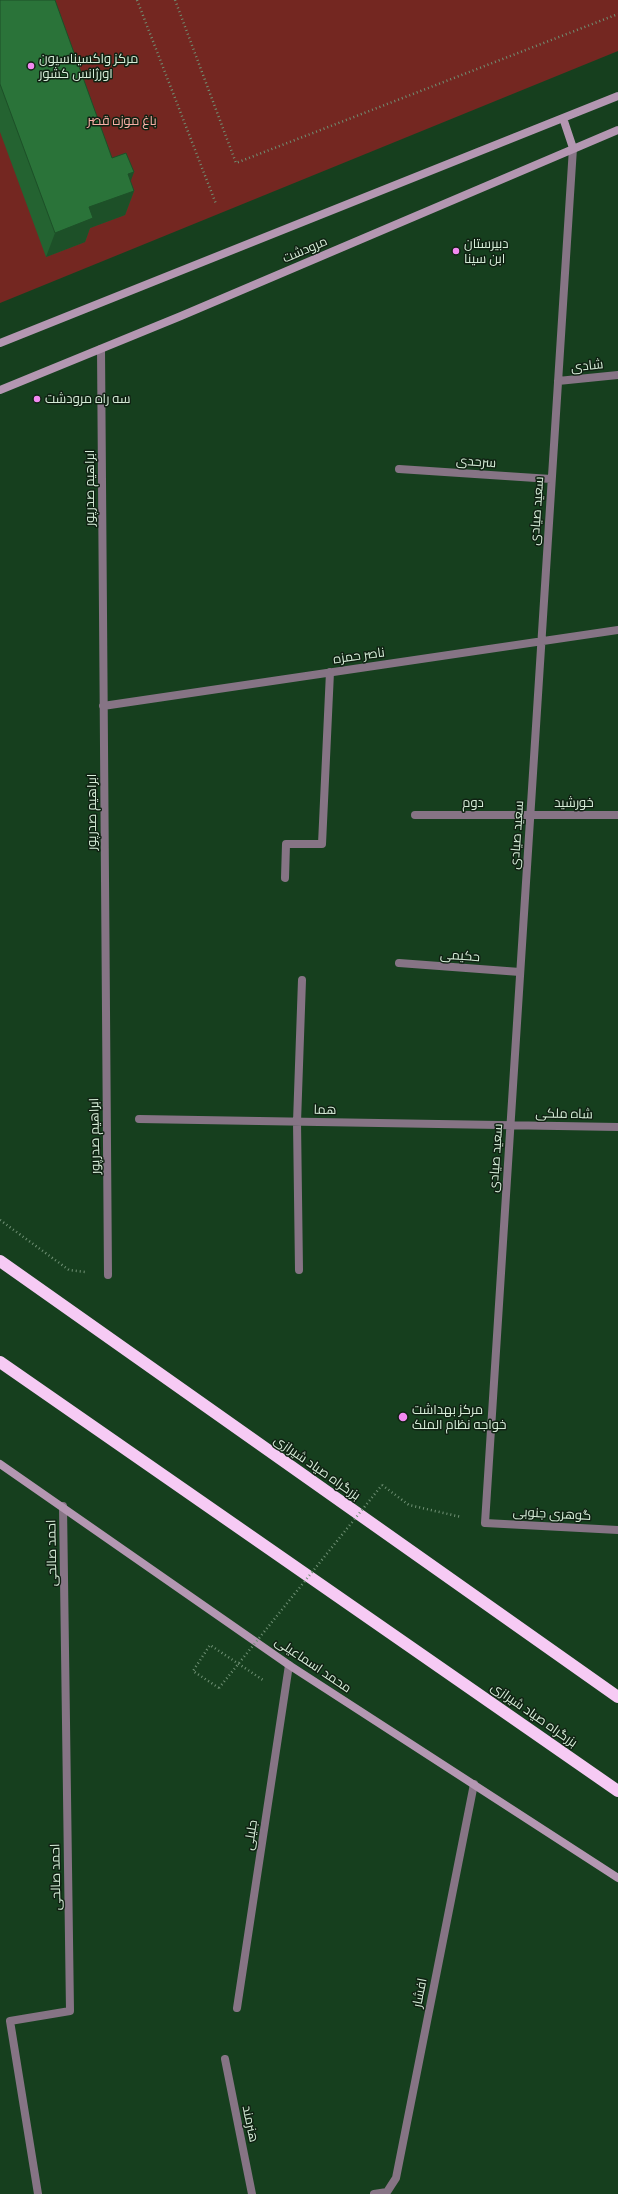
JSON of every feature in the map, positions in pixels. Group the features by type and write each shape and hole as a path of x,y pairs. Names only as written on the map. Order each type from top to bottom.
{"highway":[{"name":"بزرگراه صیاد شیرازی","path":"0,1261 618,1697"},
{"name":"بزرگراه صیاد شیرازی","path":"0,1362 618,1791"}],"main road":[{"name":"مرودشت","path":"0,343 618,96"},
{"path":"563,118 572,148"},
{"name":"مرودشت","path":"0,390 101,349 572,148 618,130"},
{"name":"محمد اسماعیلی","path":"2,1466 63,1506 289,1665 618,1878"}],"street":[{"name":"سعید صیادی","path":"485,1523 572,148"},
{"name":"ابراهیم صدرپور","path":"101,349 108,1275"},
{"name":"شادی","path":"558,381 618,375"},
{"name":"سرحدی","path":"399,469 551,479"},
{"name":"ناصر حمزه","path":"103,706 618,630"},
{"path":"285,878 286,844 322,844 330,672"},
{"name":"دوم","path":"415,815 530,815"},
{"name":"خورشید","path":"530,815 618,815"},
{"name":"حکیمی","path":"399,963 520,972"},
{"path":"299,1270 297,1122 302,980"},
{"name":"هما","path":"139,1119 510,1125"},
{"name":"شاه ملکی","path":"510,1125 618,1127"},
{"name":"احمد صالحی","path":"38,2194 10,2021 70,2011 63,1506"},
{"name":"گوهری جنوبی","path":"485,1523 618,1530"},
{"name":"جلیلی","path":"237,2008 289,1665"},
{"name":"افشار","path":"374,2194 387,2192 396,2178 474,1784"},
{"name":"هنرمند","path":"225,2059 252,2194"}],"path":[{"path":"137,0 216,204"},
{"path":"175,0 236,163 618,14"},
{"path":"0,1220 69,1270 108,1275"},
{"path":"285,1693 210,1645 193,1671 219,1688 382,1485 409,1505 485,1523"}],"green space":[{"name":"باغ موزه قصر","path":"0,0 618,0 618,51 0,303"}],"building":[{"name":"مرکز واکسیناسیون اورژانس کشور","path":"0,0 55,0 112,158 126,153 134,172 128,174 134,191 89,207 93,218 55,233 0,84"}],"place":[{"name":"مرکز واکسیناسیون اورژانس کشور","path":"31,66"},
{"name":"دبیرستان ابن سینا","path":"456,251"},
{"name":"سه راه مرودشت","path":"37,399"},
{"name":"مرکز بهداشت خواجه نظام الملک","path":"403,1417"}]}
